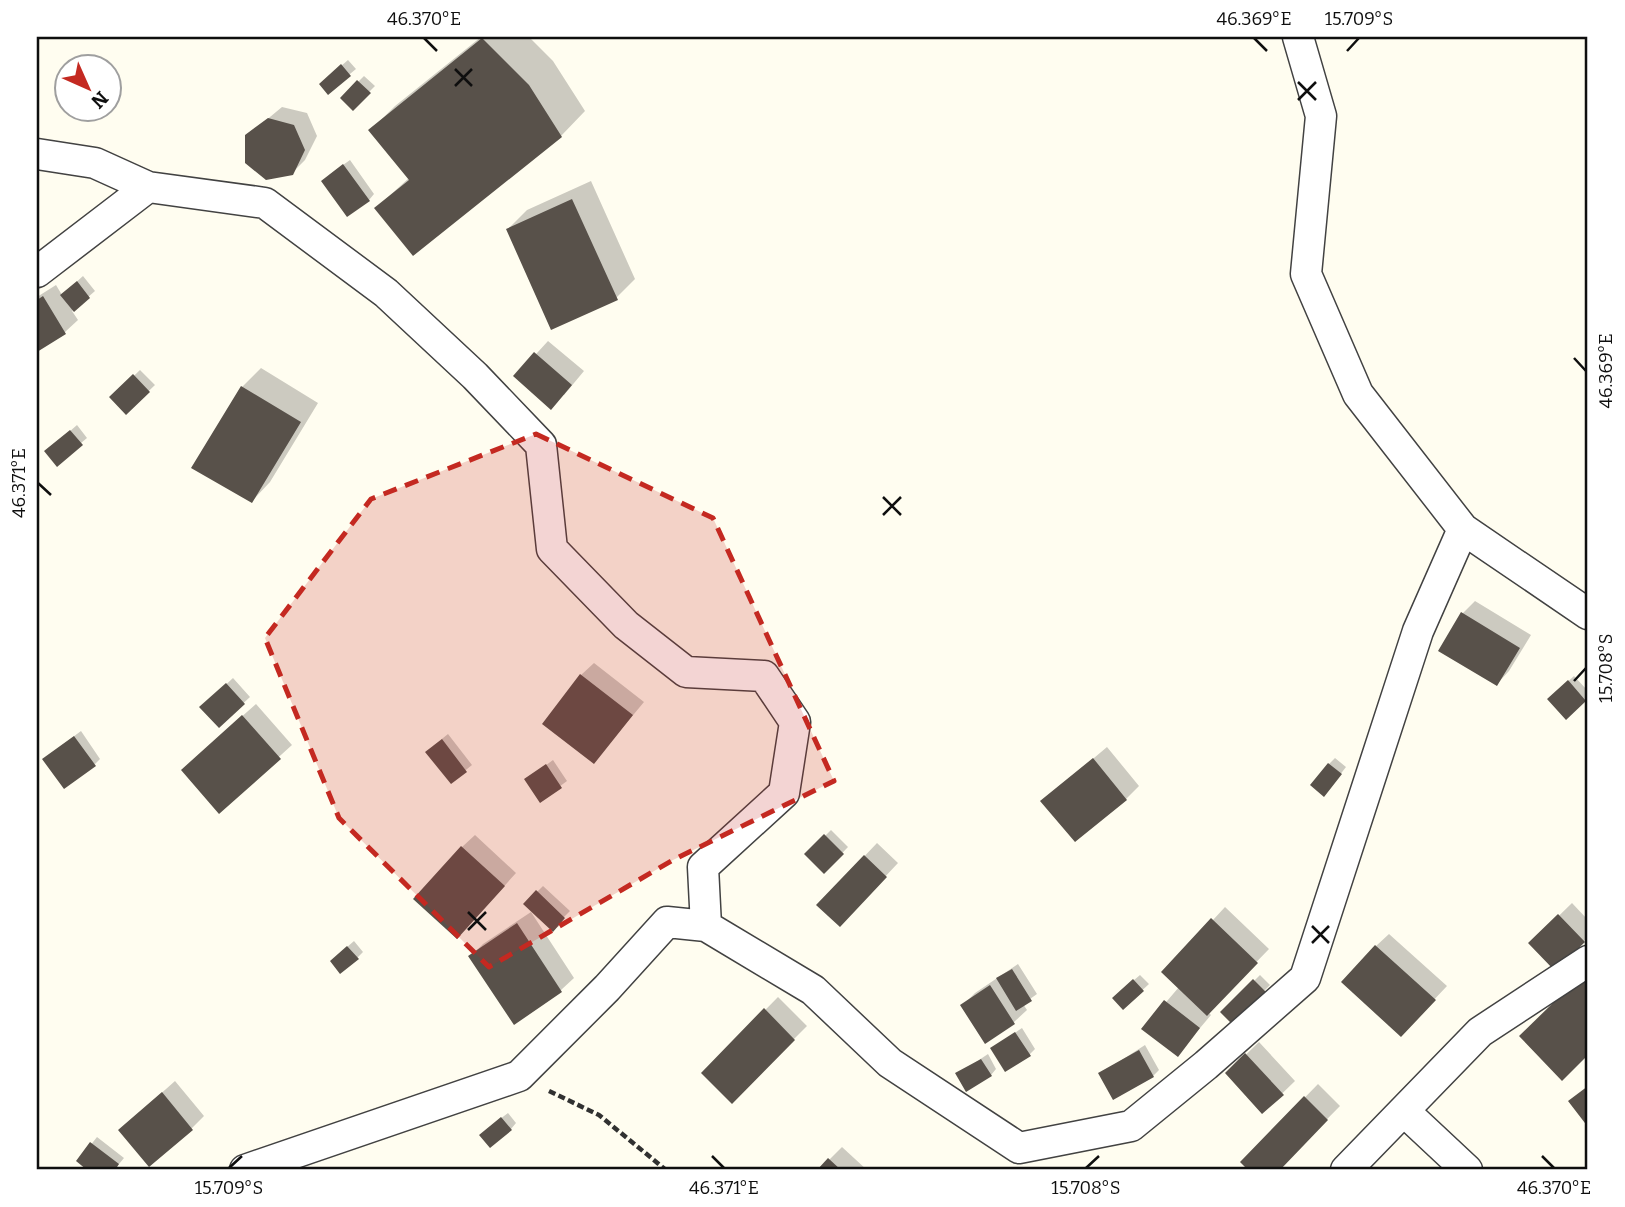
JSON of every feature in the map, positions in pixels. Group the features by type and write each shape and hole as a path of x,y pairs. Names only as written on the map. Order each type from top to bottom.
{"street":[{"path":"1298,37 1321,116 1306,274 1358,394 1463,530 1588,614"},
{"path":"37,155 95,163 148,187 265,203 386,293 475,376 541,445 552,549 626,625 686,672 764,676 795,722 784,793 703,867 706,926"},
{"path":"37,272 148,187"},
{"path":"245,1170 519,1076 607,988 667,922 706,926 813,990 890,1063 1019,1148 1131,1126 1306,978 1418,631 1463,530"},
{"path":"1346,1170 1480,1032 1588,961"},
{"path":"1405,1112 1467,1170"}],"path":[{"path":"519,1076 599,1115 666,1170"}],"highlighted area":[{"path":"536,434 713,518 834,781 673,860 489,967 339,818 265,638 371,499"}],"building":[{"path":"482,38 529,85 562,137 413,256 374,208 409,180 368,130"},
{"path":"341,64 351,76 328,95 319,84"},
{"path":"357,80 371,93 353,111 340,98"},
{"path":"268,118 294,125 305,150 293,175 266,180 245,163 245,135"},
{"path":"343,164 370,201 347,217 321,181"},
{"path":"572,199 618,300 551,330 506,229"},
{"path":"77,281 90,298 74,312 60,295"},
{"path":"43,296 66,334 37,352 37,300"},
{"path":"534,352 572,385 551,410 513,376"},
{"path":"133,374 150,392 126,415 109,397"},
{"path":"241,386 301,422 252,503 191,468"},
{"path":"70,430 83,445 57,467 44,451"},
{"path":"1461,612 1520,648 1497,686 1438,651"},
{"path":"580,674 633,715 594,764 542,724"},
{"path":"1568,680 1586,701 1566,720 1547,699"},
{"path":"226,683 245,704 219,728 199,707"},
{"path":"242,715 281,759 219,814 181,770"},
{"path":"74,736 96,766 64,789 42,759"},
{"path":"442,739 467,772 451,784 425,752"},
{"path":"1093,758 1127,800 1075,842 1040,801"},
{"path":"1328,763 1342,774 1324,797 1310,785"},
{"path":"546,764 562,788 540,803 524,779"},
{"path":"824,834 844,854 824,874 804,854"},
{"path":"461,846 505,886 457,939 413,899"},
{"path":"864,855 887,877 840,927 816,905"},
{"path":"536,890 565,918 553,932 523,904"},
{"path":"1558,914 1585,942 1555,971 1528,943"},
{"path":"1211,918 1258,963 1207,1016 1161,972"},
{"path":"517,923 562,992 514,1025 468,956"},
{"path":"1375,945 1436,1000 1401,1037 1341,982"},
{"path":"347,946 359,959 340,974 330,961"},
{"path":"1012,969 1032,1001 1016,1011 996,978"},
{"path":"1588,969 1588,1055 1562,1081 1519,1036"},
{"path":"1133,979 1144,991 1123,1010 1112,998"},
{"path":"1253,979 1266,992 1233,1025 1220,1012"},
{"path":"990,985 1015,1024 985,1044 960,1005"},
{"path":"1164,1000 1200,1028 1178,1057 1141,1029"},
{"path":"764,1008 795,1040 732,1104 701,1073"},
{"path":"1015,1032 1031,1056 1005,1072 990,1048"},
{"path":"1139,1050 1154,1077 1113,1100 1098,1073"},
{"path":"1245,1053 1284,1095 1262,1114 1225,1073"},
{"path":"981,1059 992,1076 966,1092 955,1073"},
{"path":"1588,1086 1588,1127 1568,1101"},
{"path":"162,1092 193,1130 149,1167 118,1130"},
{"path":"1304,1096 1328,1120 1280,1170 1248,1170 1240,1162"},
{"path":"501,1117 512,1130 490,1148 479,1135"},
{"path":"90,1142 119,1164 115,1170 87,1170 76,1161"},
{"path":"828,1158 841,1170 817,1170"}]}
